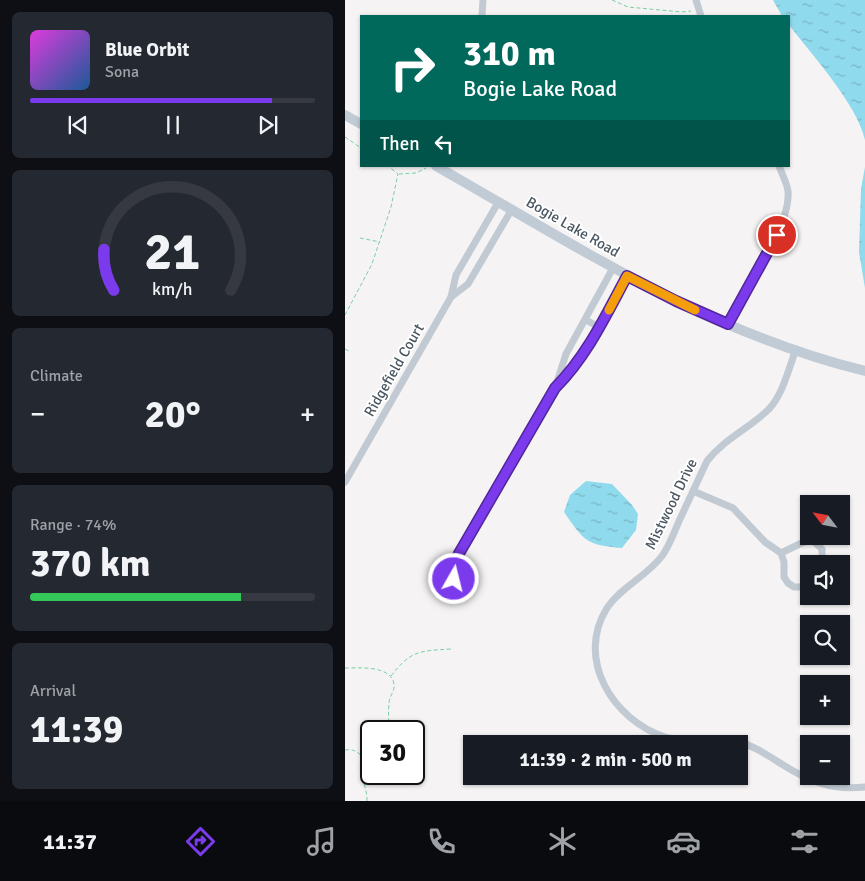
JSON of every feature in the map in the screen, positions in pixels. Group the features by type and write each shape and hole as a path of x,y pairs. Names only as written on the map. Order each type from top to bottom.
{"main road":[{"path":"345,115 360,123"},
{"name":"Bogie Lake Road","path":"439,167 627,276 676,301 763,340 865,371"}],"street":[{"path":"482,15 483,0"},
{"path":"695,0 701,15"},
{"path":"728,324 763,262 783,219 788,192 779,167"},
{"name":"Ridgefield Court","path":"345,482 451,297 456,275 499,201"},
{"name":"Ridgefield Court","path":"451,297 468,284 512,209"},
{"path":"555,388 567,354 613,268"},
{"path":"450,569 555,388 577,362 627,276"},
{"path":"586,320 599,327"},
{"name":"Mistwood Drive","path":"796,349 784,380 769,408 714,452 707,461 672,539 662,556 649,571 617,596 601,621 594,647 602,684 621,710 650,732 667,738 681,740 722,739 736,741 763,752 785,766 823,785 847,789 865,788"},
{"path":"693,491 733,508 765,542 781,553 784,562 784,577 794,587 800,587"},
{"path":"781,553 806,541 813,541 822,549 822,555"}],"path":[{"path":"612,0 628,7 687,12 698,8"},
{"path":"345,137 360,147"},
{"path":"389,167 399,174 416,173 428,167"},
{"path":"345,315 372,264 381,242 399,174"},
{"path":"360,238 381,242"},
{"path":"345,349 349,351"},
{"path":"390,676 399,664 414,653 423,650 451,649"},
{"path":"345,668 371,668 387,673 390,676 394,685 394,692 389,701 389,720"},
{"path":"345,750 351,749 360,754"},
{"path":"363,785 367,801"}],"water":[{"path":"773,0 865,0 865,140 853,111 844,96 790,26 790,15 781,15"},
{"path":"865,167 865,288 859,252 861,189"},
{"path":"586,481 612,484 638,514 636,530 622,548 601,545 587,540 576,529 564,512 570,495"}],"slow traffic":[{"path":"609,310 627,276 695,310"}],"route":[{"path":"454,579 450,569 555,388 566,377 588,347 627,276 676,301 728,324 777,235"}]}
